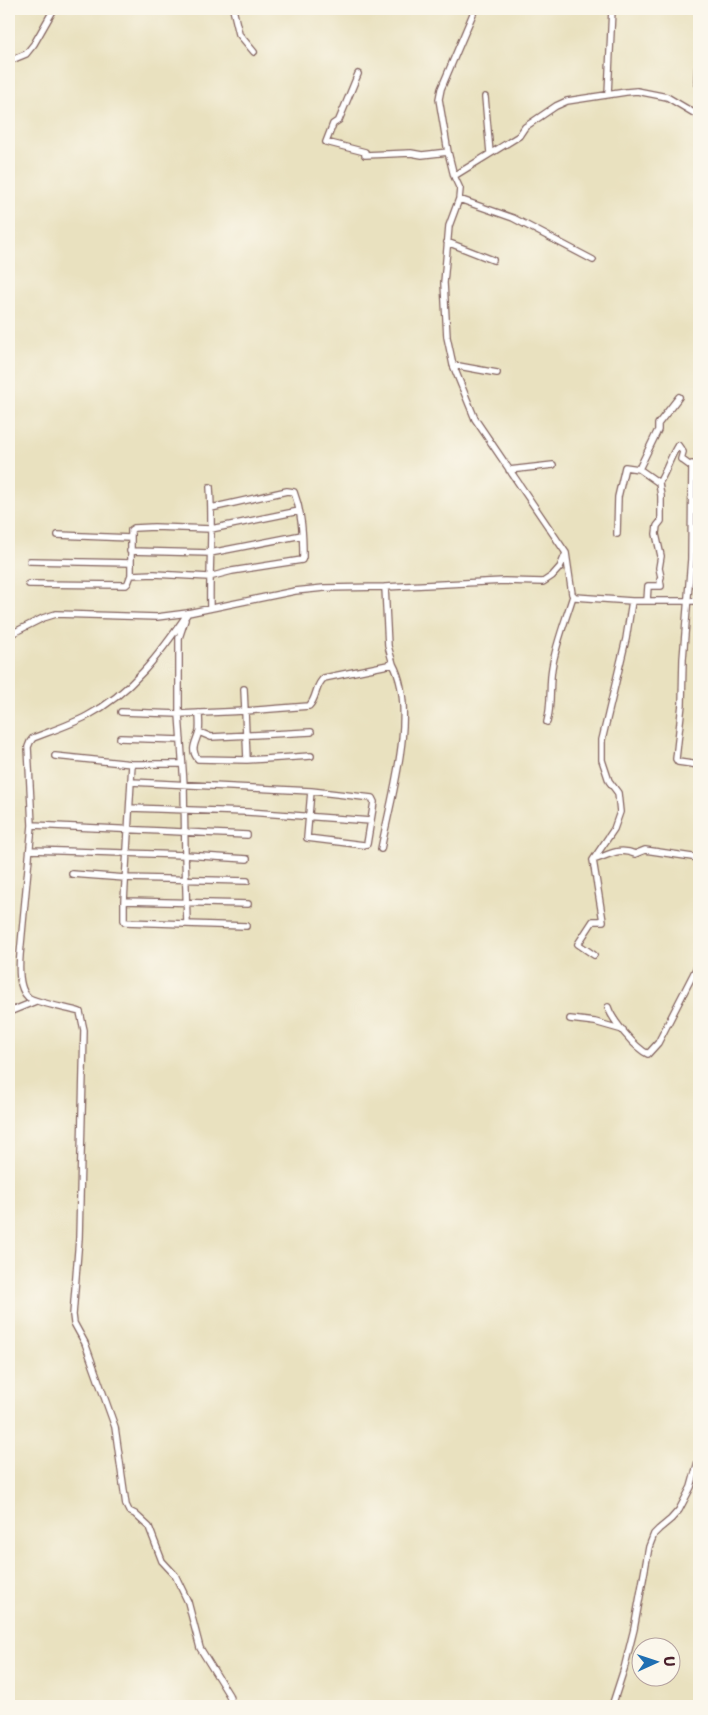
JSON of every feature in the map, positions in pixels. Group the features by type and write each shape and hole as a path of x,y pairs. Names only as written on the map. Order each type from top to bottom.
{"street":[{"path":"9,61 26,54 34,44 54,9"},
{"path":"233,9 240,34 254,52"},
{"path":"475,9 440,93 441,114 448,152 454,176 460,188 459,199 449,226 446,242 444,304 446,337 453,365 475,419 566,554 573,596 552,667 551,708 548,722"},
{"path":"608,94 612,9"},
{"path":"699,49 697,81 699,88"},
{"path":"358,74 339,120 332,124 326,142 365,152 365,155 411,153 422,155 448,152"},
{"path":"454,176 519,136 525,127 556,106 567,101 637,91 667,97 699,116"},
{"path":"485,97 490,153"},
{"path":"459,199 512,218 593,260"},
{"path":"446,242 494,260"},
{"path":"453,365 497,373"},
{"path":"640,469 658,430 658,424 679,397"},
{"path":"647,601 648,586 661,586 659,568 661,556 656,534 657,526 661,521 659,482 678,445 683,452 681,459 692,466 691,559 683,659 682,704 676,758 678,762 699,765"},
{"path":"510,470 553,465"},
{"path":"617,534 618,497 625,467 640,469 659,482"},
{"path":"210,487 210,608"},
{"path":"131,575 209,576 300,561 303,557 299,511 294,492 211,508"},
{"path":"29,584 128,584 131,575 130,538 131,530 134,528 154,527 211,530 299,511"},
{"path":"58,535 130,538"},
{"path":"130,551 210,553 302,535"},
{"path":"9,635 56,614 157,617 188,613 295,591 324,588 476,582 543,582 560,567 566,554"},
{"path":"30,561 131,564"},
{"path":"381,849 401,751 404,724 403,697 388,646 385,587"},
{"path":"573,596 576,598 647,601 699,600"},
{"path":"594,955 578,944 593,921 602,920 593,860 614,828 620,812 618,793 609,781 602,760 602,740 626,639 632,600"},
{"path":"187,924 184,784 179,714 180,638 188,613"},
{"path":"188,613 165,647 140,676 126,688 86,716 33,738 30,742 28,747 32,825 20,969 23,990 27,996 36,1001 80,1012 84,1022 79,1238 73,1320 85,1343 115,1427 126,1505 129,1511 149,1527 162,1561 175,1575 188,1602 200,1648 229,1695 232,1706"},
{"path":"121,712 179,714 309,706 314,700 319,683 324,678 393,664"},
{"path":"244,689 247,760"},
{"path":"199,713 199,732 194,744 195,756 198,759 247,760 311,756"},
{"path":"199,732 211,737 311,732"},
{"path":"120,738 181,740"},
{"path":"55,756 132,764 182,764"},
{"path":"132,764 124,920 128,923 246,926"},
{"path":"131,782 311,791 373,799 368,842 364,845 307,838 311,791"},
{"path":"130,808 184,808 309,815 371,821"},
{"path":"32,825 246,835"},
{"path":"30,850 127,852 247,859"},
{"path":"593,860 620,850 626,850 635,854 645,850 699,858"},
{"path":"72,874 125,878 247,881"},
{"path":"124,901 248,904"},
{"path":"608,1007 613,1019 640,1049 648,1054 658,1044 699,963"},
{"path":"9,1012 36,1001"},
{"path":"570,1019 596,1022 623,1030"},
{"path":"612,1706 634,1629 649,1548 654,1534 679,1510 691,1487 699,1458"}]}
